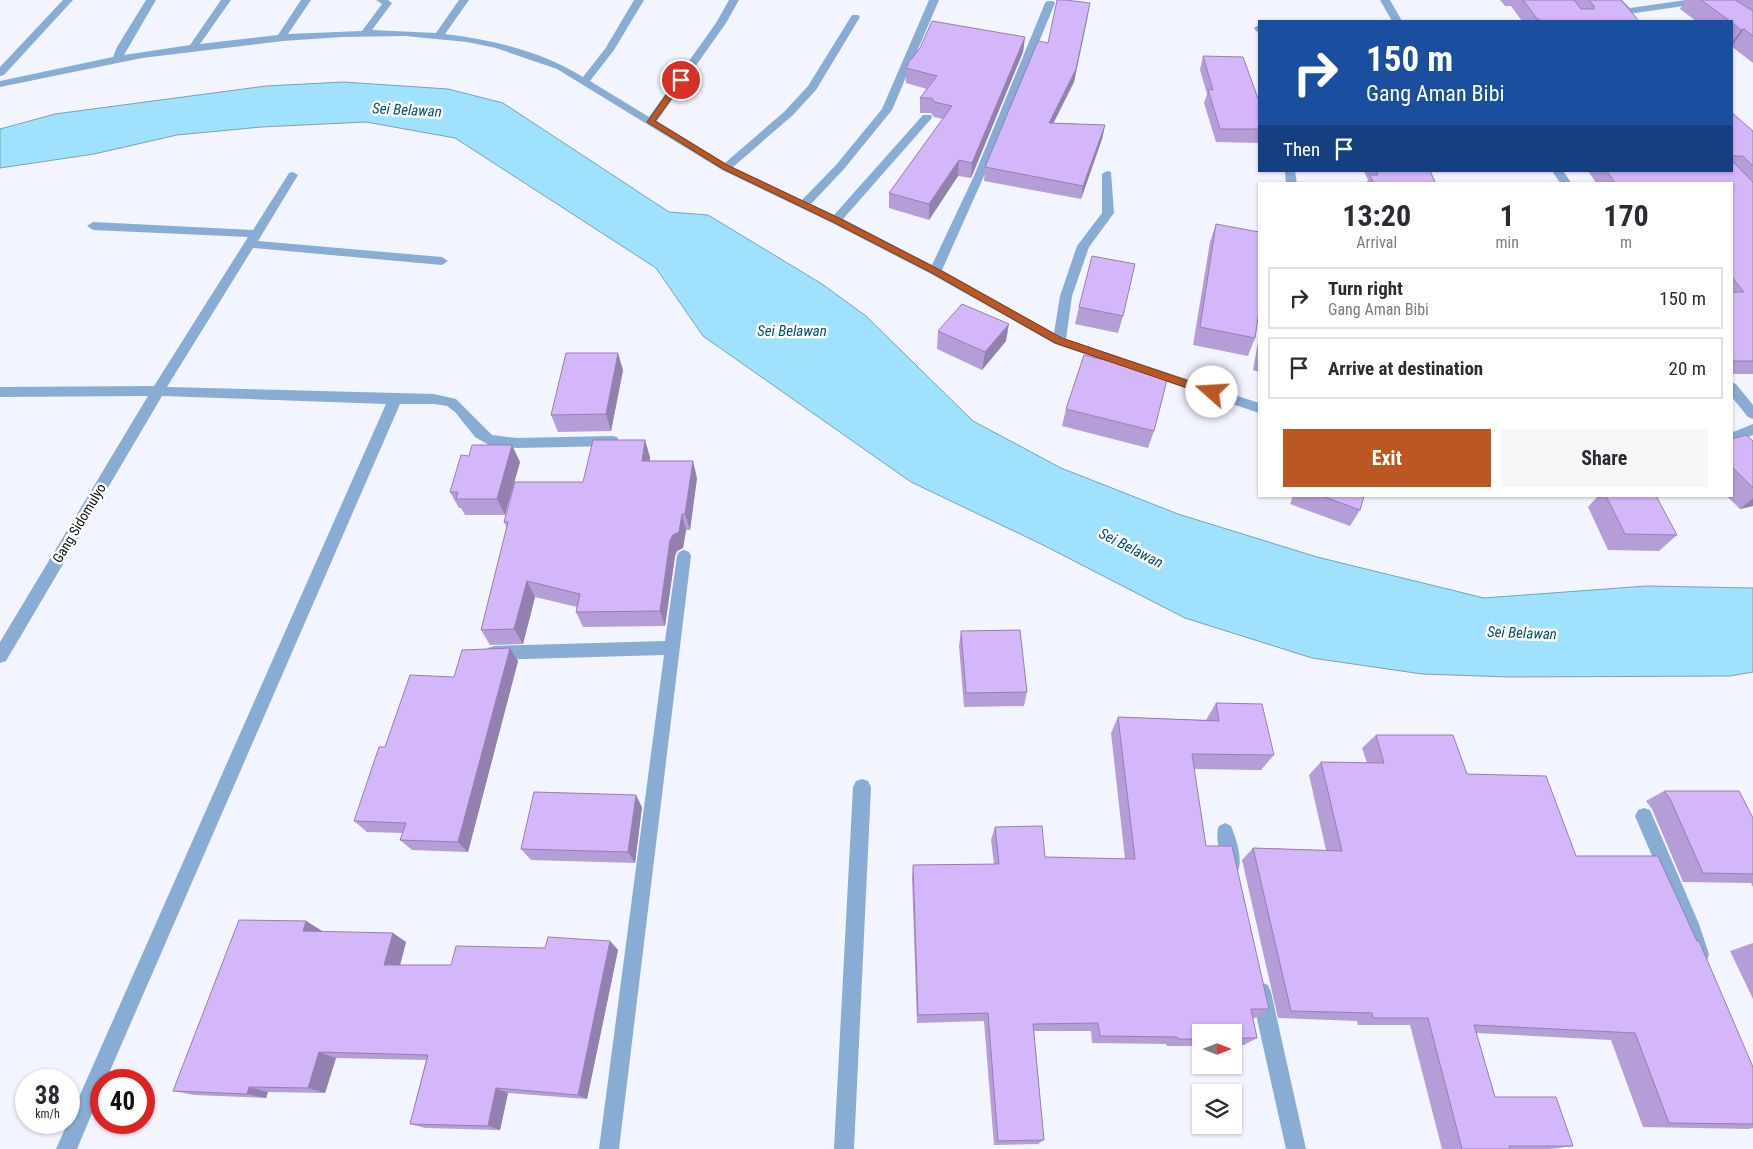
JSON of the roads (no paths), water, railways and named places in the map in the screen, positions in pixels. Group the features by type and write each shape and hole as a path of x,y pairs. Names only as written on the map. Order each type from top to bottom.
{"street":[{"path":"0,73 68,0"},
{"path":"116,60 136,22 151,0"},
{"path":"194,46 226,0"},
{"path":"281,38 306,0"},
{"path":"366,32 387,3 380,0"},
{"path":"438,35 464,0"},
{"path":"584,82 609,50 639,0"},
{"path":"650,122 721,23 734,0"},
{"path":"803,205 840,167 887,110 934,0"},
{"path":"1385,0 1396,20"},
{"path":"1617,0 1637,20"},
{"path":"1628,11 1709,2"},
{"path":"935,271 979,176 1050,3"},
{"path":"726,168 777,125 812,88 855,17"},
{"path":"0,84 194,46 281,38 366,32 438,35 490,42 536,56 560,67 726,168 836,220 935,271 1059,341 1258,408"},
{"path":"836,220 928,117"},
{"path":"1558,172 1566,182"},
{"path":"1059,341 1066,296 1082,246 1108,213 1107,174"},
{"name":"Gang Sidomulyo","path":"0,656 158,391 293,175"},
{"path":"93,226 254,239 442,261"},
{"path":"1733,389 1753,414"},
{"path":"0,392 158,391 434,399 451,402 489,440 517,443 627,441"},
{"path":"66,1149 395,399"},
{"path":"1733,438 1753,429"},
{"path":"610,1149 684,556"},
{"path":"482,654 673,648"},
{"path":"844,1149 862,787"},
{"path":"1644,816 1690,924 1705,970"},
{"path":"1225,832 1236,880"},
{"path":"1257,976 1296,1149"}],"water":[{"name":"Sei Belawan","path":"343,82 448,89 503,103 669,212 708,215 822,284 866,316 973,421 1061,468 1178,514 1317,557 1484,598 1646,586 1753,588 1753,672 1730,676 1510,677 1422,674 1312,658 1185,618 1043,545 911,482 703,336 656,268 455,138 366,122 261,127 177,135 94,154 0,168 0,129 55,114 266,86"}]}
